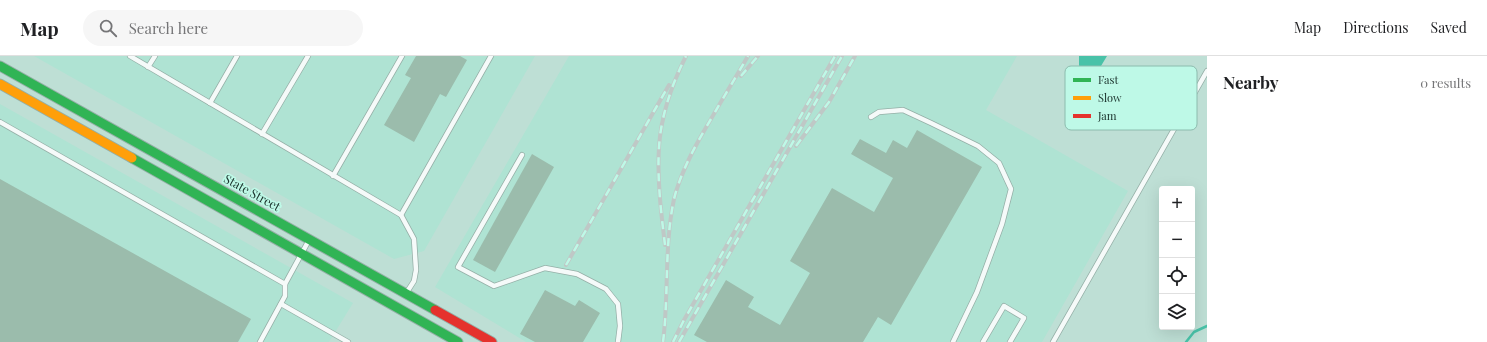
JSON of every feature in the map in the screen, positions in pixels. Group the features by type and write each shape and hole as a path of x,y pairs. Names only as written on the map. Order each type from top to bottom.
{"street":[{"name":"State Street","path":"0,66 492,342"},
{"path":"0,84 458,342"}],"lane":[{"path":"130,56 401,215 414,239 416,270 414,280 406,294"},
{"path":"148,67 155,56"},
{"path":"210,103 237,56"},
{"path":"262,134 308,56"},
{"path":"333,176 402,56"},
{"path":"401,215 491,56"},
{"path":"1197,88 1207,71"},
{"path":"871,117 879,112 903,110 931,122 978,146 999,164 1011,189 1002,224 977,292 953,342"},
{"path":"0,122 285,284"},
{"path":"1052,342 1173,130"},
{"path":"522,154 458,267 494,286 545,268 577,274 606,289 618,304 620,326 618,342"},
{"path":"260,342 285,296 285,284 309,239"},
{"path":"281,304 348,342"},
{"path":"983,342 1004,306 1024,318 1010,342"}],"shaded area":[{"path":"34,56 535,56 424,251 394,259"},
{"path":"569,56 1017,56 986,110 1128,191 1042,342 526,342 435,287"},
{"path":"1079,56 1107,56 1101,66 1079,65"},
{"path":"0,104 353,303 329,342 0,342"}],"building":[{"path":"416,56 460,56 467,60 446,97 440,94 414,142 384,125 411,78 405,75"},
{"path":"917,130 982,167 891,325 878,317 863,342 707,342 694,335 726,280 754,297 748,307 780,325 810,273 790,261 832,188 874,212 893,178 851,154 860,139 886,153 893,140 907,148"},
{"path":"532,154 554,167 495,272 473,260"},
{"path":"0,179 251,319 238,342 0,342"},
{"path":"545,290 575,306 579,300 600,313 583,342 535,342 520,334"}],"waterway":[{"path":"1186,342 1194,332 1207,326"}],"railway":[{"path":"665,245 659,183 660,135 668,100 686,56"},
{"path":"663,342 669,235 674,199 685,168 705,128 748,56"},
{"path":"741,76 758,56"},
{"path":"673,342 684,320 835,56"},
{"path":"679,342 842,56"},
{"path":"796,146 829,102 855,56"},
{"path":"566,265 669,85"}],"traffic: fast":[{"path":"0,66 435,310"},
{"path":"132,158 458,342"}],"traffic: slow":[{"path":"0,84 132,158"}],"traffic: jam":[{"path":"435,310 492,342"}]}
